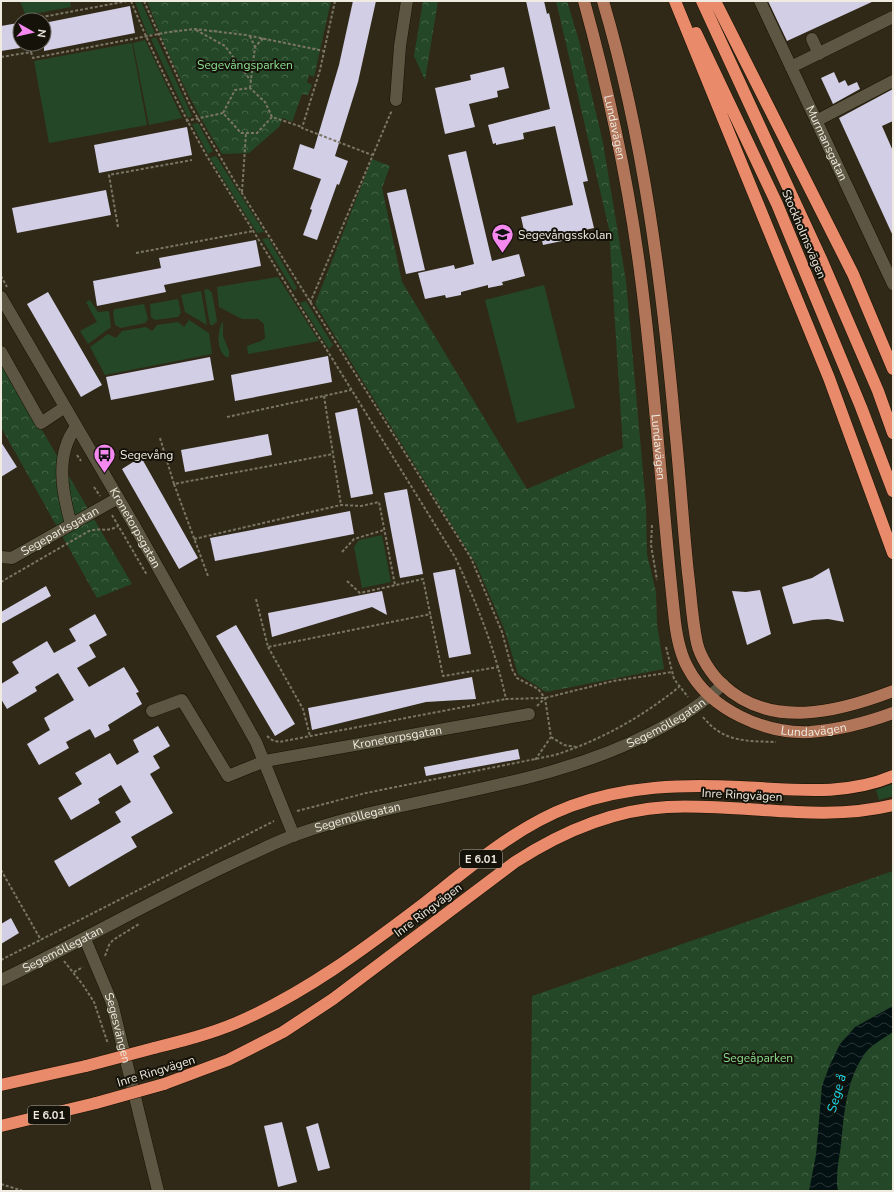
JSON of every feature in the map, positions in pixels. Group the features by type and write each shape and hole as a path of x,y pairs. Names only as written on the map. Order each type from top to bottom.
{"highway":[{"path":"675,1 830,378 893,553"},
{"name":"Stockholmsvägen","path":"681,1 776,204 861,407 892,488"},
{"name":"Stockholmsvägen","path":"702,1 822,260 878,391 893,433"},
{"path":"715,1 852,274 893,369"},
{"name":"Inre Ringvägen","path":"1,1085 86,1066 204,1034 236,1023 293,994 349,959 525,828 572,806 600,797 651,788 707,785 827,790 858,788 893,776"},
{"name":"Inre Ringvägen","path":"1,1126 96,1103 164,1084 228,1060 283,1032 333,999 514,862 539,847 586,825 612,816 665,807 698,806 836,813 859,812 893,805"}],"main road":[{"name":"Lundavägen","path":"584,1 602,68 619,146 633,224 649,353 678,645 688,669 711,696 724,707 762,726 790,731 809,732 850,726 893,713"},
{"name":"Lundavägen","path":"603,1 617,49 638,142 653,236 675,426 692,606 698,647 708,665 723,684 747,702 775,712 806,713 825,710 874,699 893,691"}],"street":[{"path":"396,100 400,46 407,1"},
{"name":"Murmansgatan","path":"760,1 893,284"},
{"path":"791,67 893,17"},
{"path":"812,39 819,54"},
{"path":"816,121 893,81"},
{"name":"Kronetorpsgatan","path":"1,297 118,498 256,742 265,761 294,836"},
{"path":"1,352 41,423 65,407"},
{"path":"71,524 66,504 62,461 68,438 76,426"},
{"name":"Segeparksgatan","path":"1,557 12,558 118,498"},
{"name":"Segemöllegatan","path":"1,980 85,939 202,877 270,845 340,820 566,768 605,755 663,727 711,696 723,684"},
{"path":"152,711 182,700 228,776 265,761"},
{"name":"Kronetorpsgatan","path":"265,761 529,714"},
{"name":"Segesvängen","path":"85,939 112,1003 158,1191"}],"path":[{"path":"52,15 128,1"},
{"path":"131,1 146,37 186,121 455,557 477,605 499,667 506,700"},
{"path":"144,1 198,119 242,193 290,267 310,302 471,558 502,632 512,668 517,678 538,689 545,698 551,737 535,760 555,756 623,726 669,696 680,686 672,672 666,645"},
{"path":"302,128 320,70 335,1"},
{"path":"195,29 225,46 251,81"},
{"path":"1,57 30,52 33,58 158,34 195,29 250,35 324,51"},
{"path":"250,35 255,47 250,88"},
{"path":"255,47 263,38"},
{"path":"250,88 264,102 272,117 372,155"},
{"path":"223,113 234,90 250,88"},
{"path":"310,302 396,100"},
{"path":"186,121 223,113"},
{"path":"223,113 241,133 257,133 272,117"},
{"path":"242,193 246,133"},
{"path":"118,228 109,176 192,160"},
{"path":"136,253 253,231"},
{"path":"227,416 351,390"},
{"path":"324,396 341,505"},
{"path":"160,438 174,484 208,576"},
{"path":"174,484 333,454"},
{"path":"194,539 341,505 361,506 379,502 395,585"},
{"path":"652,522 651,545 655,574 659,585"},
{"path":"1,582 89,531 95,529 111,531 118,526"},
{"path":"342,552 354,539 385,530"},
{"path":"347,581 360,593 423,578 443,676 499,667"},
{"path":"256,598 268,647 303,709 310,736"},
{"path":"268,647 431,614"},
{"path":"266,735 272,740 279,742 506,700 545,698 613,682 672,672"},
{"path":"551,737 564,745 577,747"},
{"path":"1,870 41,940"},
{"path":"74,972 107,955 109,945 113,940 142,923"},
{"path":"1,960 51,935"},
{"path":"1,1184 23,1191"}],"green space":[{"path":"20,1 70,1 71,7 44,12 24,12"},
{"path":"141,1 155,33 148,36 135,2"},
{"name":"Segevångsparken","path":"147,1 331,1 314,77 309,75 307,82 312,85 308,95 302,94 292,122 283,118 279,127 249,153 222,154 200,117 181,79 163,41"},
{"path":"423,1 438,1 425,80 414,56"},
{"path":"556,1 567,1 579,41 603,143 626,281 646,506 647,554 656,592 657,624 664,669 546,692 518,674 505,631 476,564 315,304 372,159 390,166 382,188 402,282 527,489 623,448 609,229"},
{"path":"156,37 192,116 188,118 151,39"},
{"path":"145,40 182,118 149,125 133,43"},
{"path":"132,43 147,125 49,143 34,61"},
{"path":"198,123 213,151 208,154 192,124"},
{"path":"216,156 264,232 257,233 210,158"},
{"path":"268,238 297,288 294,291 262,239"},
{"path":"278,277 319,341 248,354 247,346 265,338 264,324 258,319 242,319 219,307 217,287"},
{"path":"544,285 575,408 517,423 485,300"},
{"path":"208,289 212,293 217,321 213,325 210,325 204,290"},
{"path":"201,291 207,325 185,312 181,295"},
{"path":"178,299 181,313 178,317 155,320 151,317 150,304"},
{"path":"90,300 98,312 109,311 111,327 88,344 80,331 97,322 86,302"},
{"path":"306,301 333,345 329,349 300,303"},
{"path":"144,304 148,319 145,323 121,328 115,325 113,312 115,309"},
{"path":"189,320 209,333 212,354 105,375 90,347 108,334 116,338 122,331 146,327 152,331 157,325 178,322 184,327"},
{"path":"223,321 223,336 229,351 229,357 226,357 223,354 218,340"},
{"path":"1,360 132,584 97,598 1,427"},
{"path":"382,535 391,582 362,588 354,547 359,540"},
{"path":"893,784 893,796 879,800 876,790"},
{"name":"Segeåparken","path":"893,871 893,1191 530,1191 532,996"}],"water":[{"name":"Sege å","path":"893,1006 893,1032 866,1052 859,1062 850,1085 845,1109 838,1168 838,1191 809,1191 816,1155 822,1086 829,1067 840,1044 855,1027"}],"building":[{"path":"353,1 376,1 358,82 335,156 348,161 339,185 337,184 317,240 303,235 312,210 310,209 321,179 293,169 300,144 314,149 339,65"},
{"path":"526,1 544,1 547,14 549,13 588,181 583,182 594,228 575,232 576,238 543,245 540,232 525,235 521,217 573,205 555,126 523,133 524,139 496,145 496,143 493,144 488,125 550,109"},
{"path":"768,1 874,1 787,41"},
{"path":"130,6 135,33 52,49 52,21"},
{"path":"12,24 12,49 1,51 1,26"},
{"path":"504,67 509,88 497,91 498,97 469,104 475,127 445,134 435,88 471,80 470,75"},
{"path":"834,72 839,83 845,80 848,86 857,82 860,89 833,104 821,78"},
{"path":"893,89 893,121 882,126 893,151 893,236 839,118"},
{"path":"187,127 192,155 99,173 94,145"},
{"path":"466,151 492,261 519,254 525,276 502,282 503,285 488,288 488,285 461,292 461,295 446,298 445,295 425,299 418,273 454,265 455,269 474,264 448,155"},
{"path":"406,189 425,270 406,274 387,193"},
{"path":"106,190 111,215 17,233 12,208"},
{"path":"256,240 261,266 164,285 166,292 97,306 93,281 161,268 159,258"},
{"path":"48,292 102,385 81,397 27,304"},
{"path":"328,356 332,382 235,401 231,375"},
{"path":"210,357 214,380 111,400 106,377"},
{"path":"357,408 373,494 351,498 335,413"},
{"path":"268,434 272,455 185,472 181,450"},
{"path":"1,442 17,467 1,477"},
{"path":"141,457 198,558 179,569 122,469"},
{"path":"407,489 423,574 400,578 384,493"},
{"path":"350,511 354,534 215,561 210,538"},
{"path":"829,568 844,622 828,619 793,624 782,587 812,578"},
{"path":"455,569 471,654 449,658 433,573"},
{"path":"46,586 51,596 1,624 1,612"},
{"path":"760,590 771,634 747,645 732,591 746,592"},
{"path":"382,591 387,615 372,607 272,637 268,613"},
{"path":"95,614 107,635 89,645 96,657 77,668 89,687 124,667 139,692 136,693 142,704 108,725 110,730 95,738 90,729 66,742 69,748 39,765 27,744 50,730 44,718 74,700 58,673 35,687 37,691 7,709 1,699 1,684 19,673 12,662 47,641 54,653 76,641 69,629"},
{"path":"236,625 295,724 275,736 216,636"},
{"path":"472,677 476,699 426,702 312,730 308,708"},
{"path":"158,726 170,746 153,756 160,768 150,774 173,813 131,837 137,847 69,887 54,861 121,822 115,812 131,802 121,785 98,799 100,803 71,820 58,798 82,784 75,773 110,753 117,765 139,752 133,740"},
{"path":"518,749 520,759 426,776 424,767"},
{"path":"11,918 19,933 1,944 1,924"},
{"path":"282,1122 297,1182 278,1187 264,1126"},
{"path":"318,1123 330,1168 318,1171 306,1127"}],"place":[{"name":"Segevångsskolan","path":"503,254"},
{"name":"Segevång","path":"104,474"}]}
